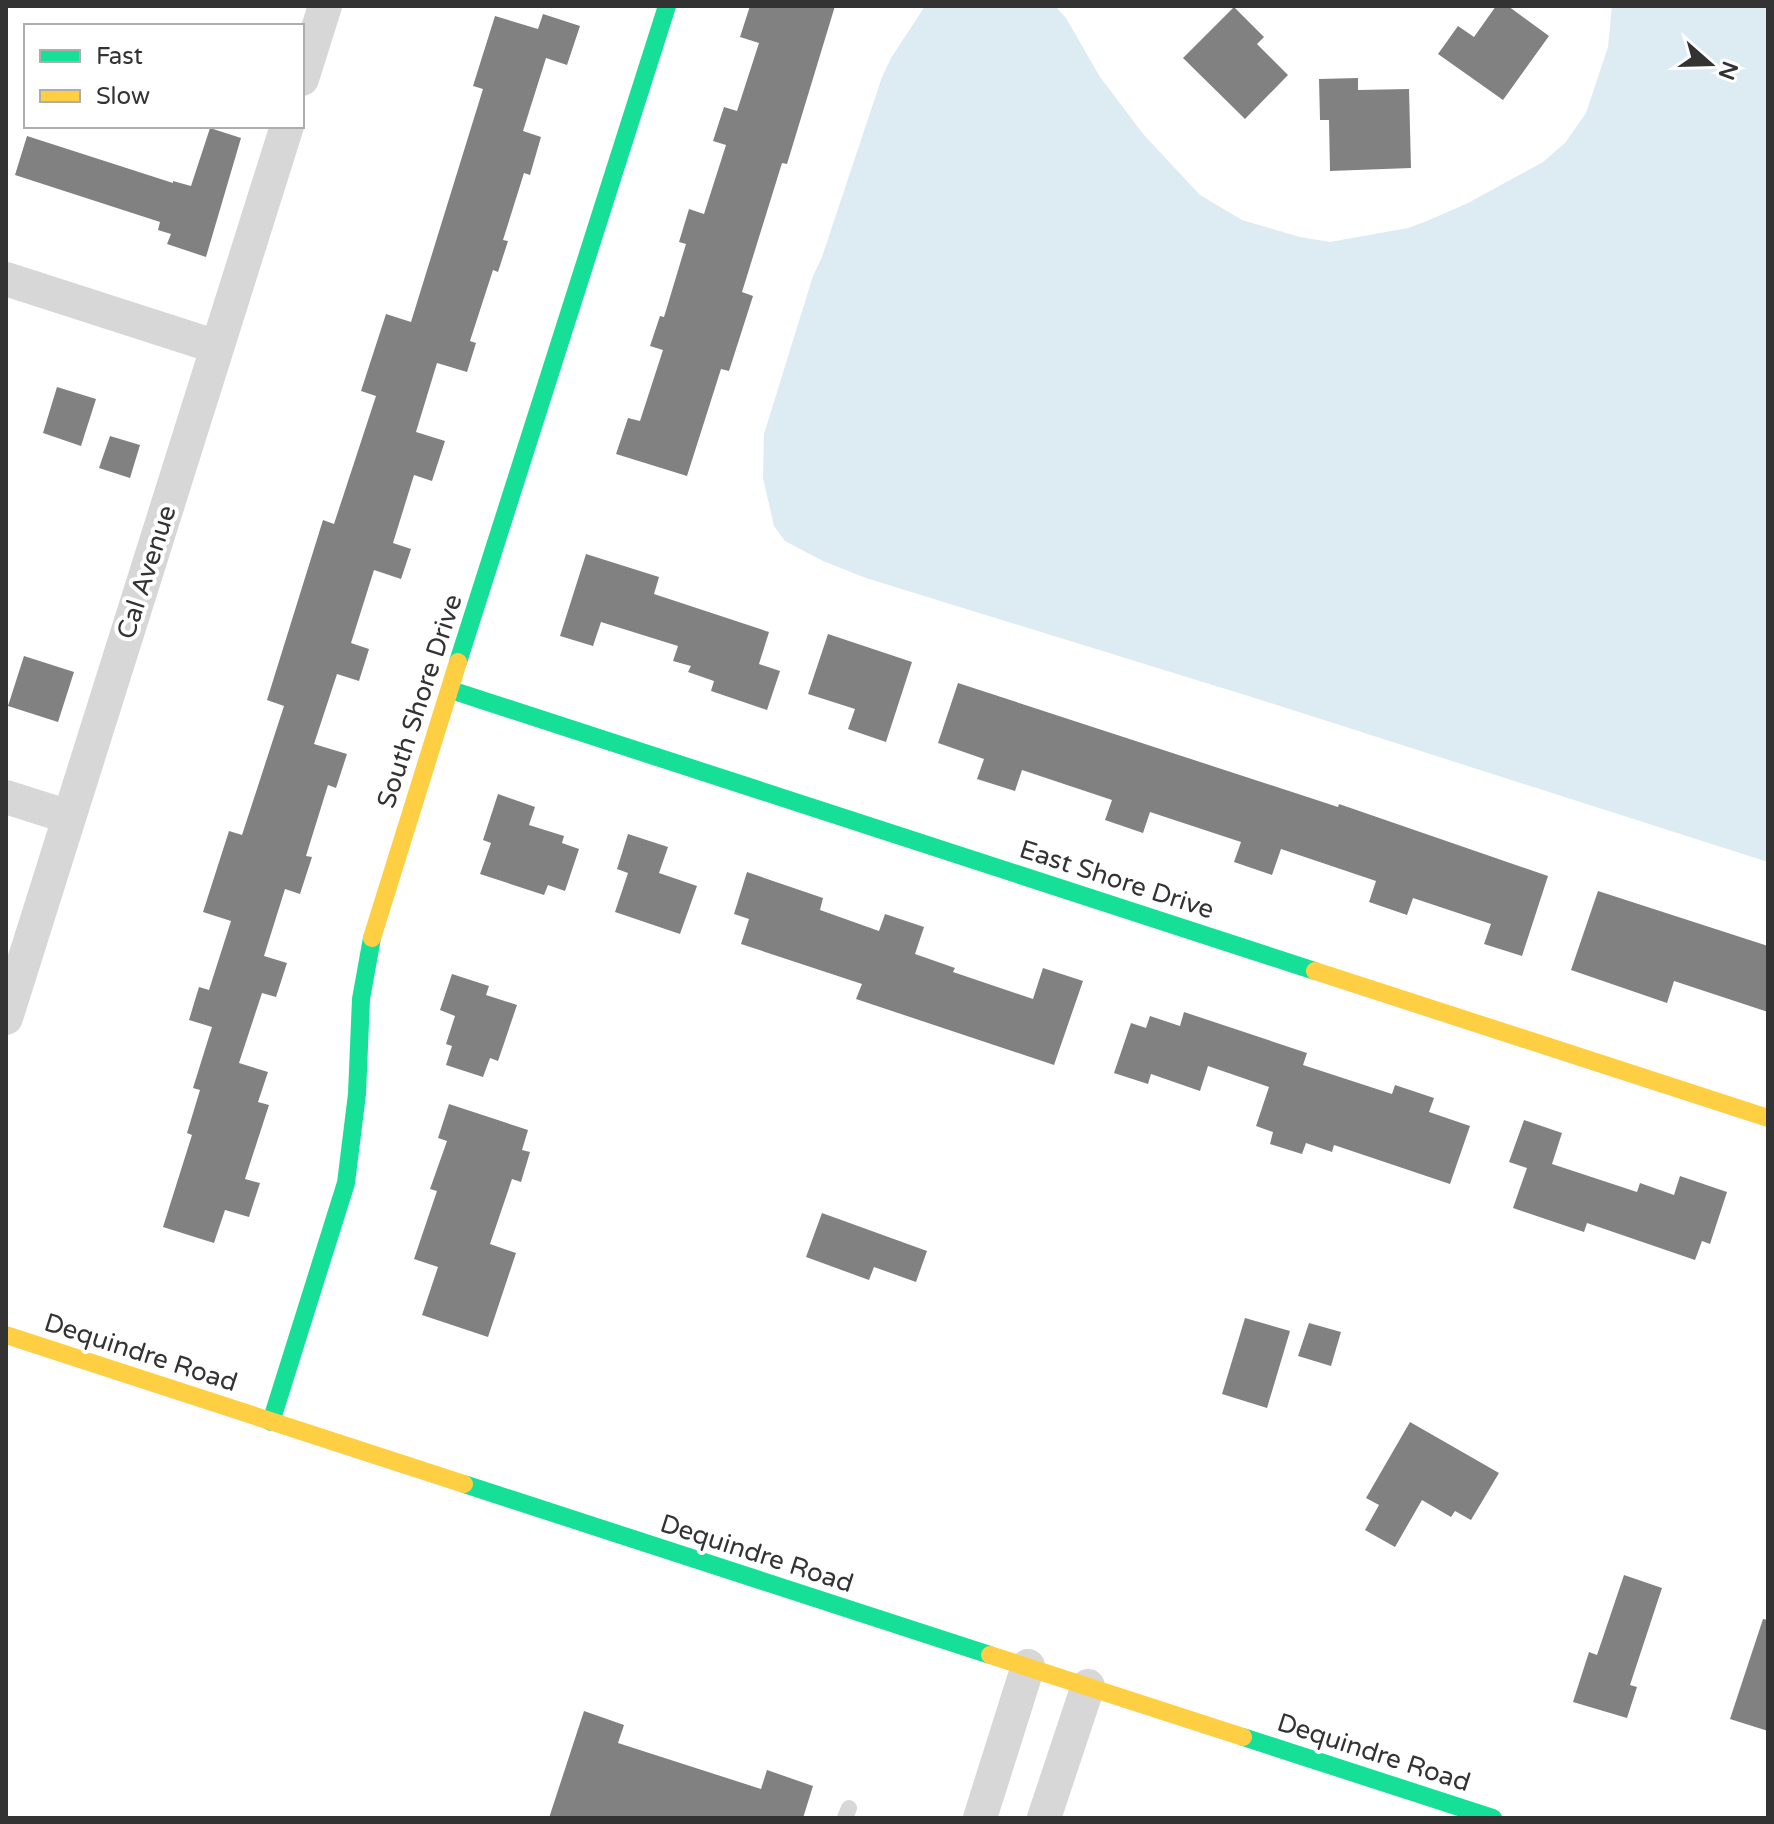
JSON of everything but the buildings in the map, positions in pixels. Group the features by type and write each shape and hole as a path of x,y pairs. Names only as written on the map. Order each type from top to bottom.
{"street":[{"path":"304,73 325,6"},
{"name":"South Shore Drive","path":"271,1422 346,1183 357,1094 361,999 383,897 667,6"},
{"name":"Cal Avenue","path":"6,1018 286,128"},
{"path":"6,279 217,347"},
{"name":"East Shore Drive","path":"451,690 1768,1118"},
{"path":"6,797 69,817"},
{"name":"Dequindre Road","path":"6,1335 1493,1818"},
{"path":"980,1818 1028,1666"},
{"path":"1044,1818 1088,1686"}],"shaded area":[{"path":"925,6 1055,6 1066,18 1100,77 1144,135 1200,195 1242,220 1300,237 1330,242 1408,228 1427,221 1468,203 1543,162 1565,143 1586,113 1608,47 1612,6 1768,6 1768,862 866,578 823,561 785,541 774,526 763,478 764,434 813,276 882,77"}],"traffic: fast":[{"path":"458,662 667,6"},
{"path":"451,690 1315,971"},
{"path":"271,1422 346,1183 357,1094 361,999 372,938"},
{"path":"464,1484 990,1655"},
{"path":"1243,1737 1493,1818"}],"traffic: slow":[{"path":"372,938 458,662"},
{"path":"1315,971 1768,1118"},
{"path":"6,1335 464,1484"},
{"path":"990,1655 1243,1737"}]}
